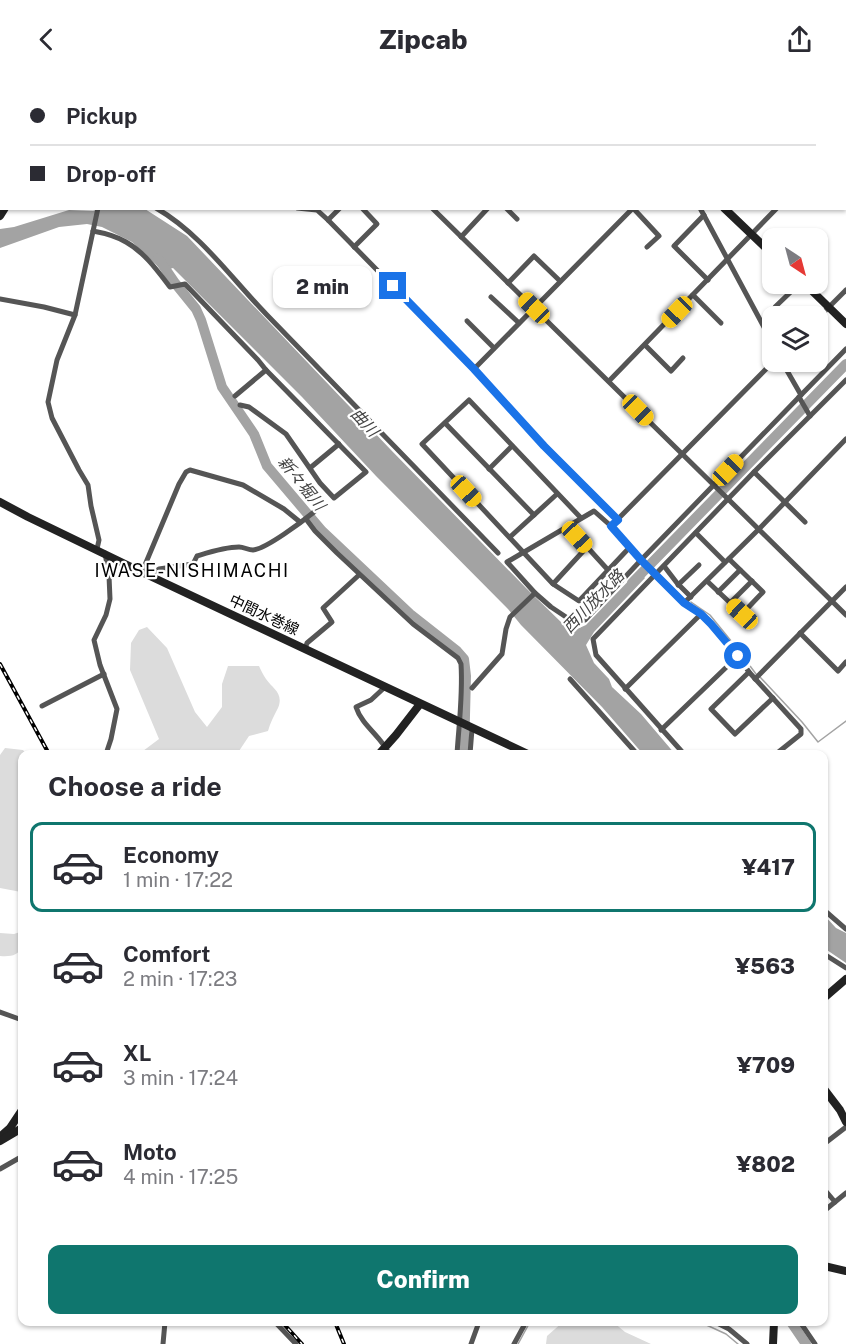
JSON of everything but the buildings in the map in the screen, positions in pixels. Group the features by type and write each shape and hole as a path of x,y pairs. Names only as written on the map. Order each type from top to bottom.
{"main road":[{"path":"726,210 762,245"},
{"path":"816,294 846,324"},
{"name":"中間水巻線","path":"0,502 152,577 519,750"},
{"path":"389,750 420,704"},
{"path":"828,993 846,979"},
{"path":"828,1094 846,1122"},
{"path":"0,1139 18,1116"},
{"path":"0,1139 18,1130"},
{"path":"828,1267 846,1271"},
{"path":"772,1344 774,1326"}],"street":[{"path":"96,549 99,540 88,485 52,418 48,402 57,360 75,315 98,210"},
{"path":"159,210 181,224 198,239 266,314 498,553"},
{"path":"317,210 385,277 544,446 618,520"},
{"path":"328,220 338,210"},
{"path":"354,247 377,224 364,210"},
{"path":"434,210 846,615"},
{"path":"461,237 486,210"},
{"path":"508,210 517,219"},
{"path":"474,369 631,210"},
{"path":"635,210 659,236 647,247"},
{"path":"701,210 762,322"},
{"path":"609,381 775,210"},
{"path":"704,215 674,246 708,280"},
{"path":"93,231 111,235 132,246 156,269 170,287 185,284 366,472 334,498 320,483 286,434 249,407 240,405"},
{"path":"508,283 534,256 560,281"},
{"path":"830,307 846,290"},
{"path":"777,306 789,294"},
{"path":"693,295 721,323"},
{"path":"491,297 519,323"},
{"path":"0,299 75,315"},
{"path":"467,321 494,348"},
{"path":"645,345 671,371 683,358"},
{"path":"781,750 801,734 801,729 748,672 738,656 701,614 684,603 642,561 611,526 594,511 507,562 551,607 572,621 578,623 585,620 642,561 715,486 846,349"},
{"path":"235,396 266,370"},
{"path":"611,526 763,372"},
{"path":"787,372 810,416"},
{"path":"680,750 596,655 593,639 653,572 664,566 727,498 846,381"},
{"path":"581,518 470,400 422,444 553,584 579,601 630,548"},
{"path":"445,423 534,515"},
{"path":"684,603 846,439"},
{"path":"310,468 339,444"},
{"path":"489,469 512,446"},
{"path":"142,572 179,484 186,472 190,470 243,486 284,509 315,531 413,624 458,658 461,664 462,704 457,750"},
{"path":"754,472 805,522"},
{"path":"510,537 557,494"},
{"path":"152,577 159,569 193,564 197,556 219,550 238,547 254,550 272,541 314,512"},
{"path":"568,526 608,570"},
{"path":"696,533 763,592 742,614 707,580"},
{"path":"553,584 587,547"},
{"path":"105,553 110,599 106,615 94,640 100,665 117,709 107,750"},
{"path":"678,585 699,565"},
{"path":"664,566 678,585 691,597"},
{"path":"718,592 740,570"},
{"path":"305,649 307,643 332,622 323,608 359,575"},
{"path":"730,603 752,581"},
{"path":"755,679 846,587"},
{"path":"472,688 502,654 510,617 535,593"},
{"path":"625,689 701,614"},
{"path":"800,633 838,671 846,662"},
{"path":"661,730 738,656"},
{"path":"748,672 711,709 735,734 773,698"},
{"path":"42,706 104,674"},
{"path":"570,679 633,750"},
{"path":"385,687 370,700 356,707 360,717 387,750"},
{"path":"470,750 472,729"},
{"path":"828,913 846,929"},
{"path":"828,957 846,968"},
{"path":"0,1012 18,1019"},
{"path":"828,1141 846,1127"},
{"path":"0,1168 18,1159"},
{"path":"828,1208 846,1193"},
{"path":"828,1194 835,1202"},
{"path":"163,1344 165,1326"},
{"path":"278,1326 296,1344"},
{"path":"471,1344 478,1326"},
{"path":"514,1344 524,1326"},
{"path":"723,1326 747,1344"},
{"path":"804,1326 815,1344"}],"shaded area":[{"path":"69,210 147,210 187,236 391,450 563,624 577,629 586,625 638,571 645,578 594,632 586,645 594,663 609,679 612,687 641,714 672,750 640,750 602,707 508,609 173,268 163,271 132,242 102,227 87,224 59,227 0,248 0,229"},
{"path":"147,627 167,648 195,712 207,727 222,707 222,684 228,666 259,666 280,699 268,731 249,736 240,750 144,750 159,739 130,670 131,643 139,630"},
{"path":"5,748 23,750 18,750 18,891 0,888 0,755"},
{"path":"828,919 836,928 846,933 846,963 828,951"},
{"path":"0,933 18,933 18,952 13,955 0,956"},
{"path":"558,1326 618,1326 625,1332 651,1344 546,1344 547,1336"}],"waterway":[{"name":"新々堀川","path":"158,258 196,309 222,387 254,434 267,466 322,531 410,614 464,659 466,676 464,750"},
{"name":"西川放水路","path":"632,583 846,364"},
{"path":"691,602 710,615 756,674"},
{"path":"760,677 818,742 846,721"},
{"path":"518,1344 528,1326"},
{"path":"709,1326 726,1334 738,1344"},
{"name":"新々堀川","path":"794,1326 806,1344"}],"railway":[{"path":"0,664 47,750"},
{"path":"286,1326 302,1344"},
{"path":"337,1326 344,1344"}],"district":[{"name":"IWASE-NISHIMACHI","path":"192,571"}],"route":[{"path":"393,286 474,369 544,446 618,520 611,526 641,560 684,603 701,614 738,656"}],"water label":[{"name":"曲川","path":"365,422"}]}
